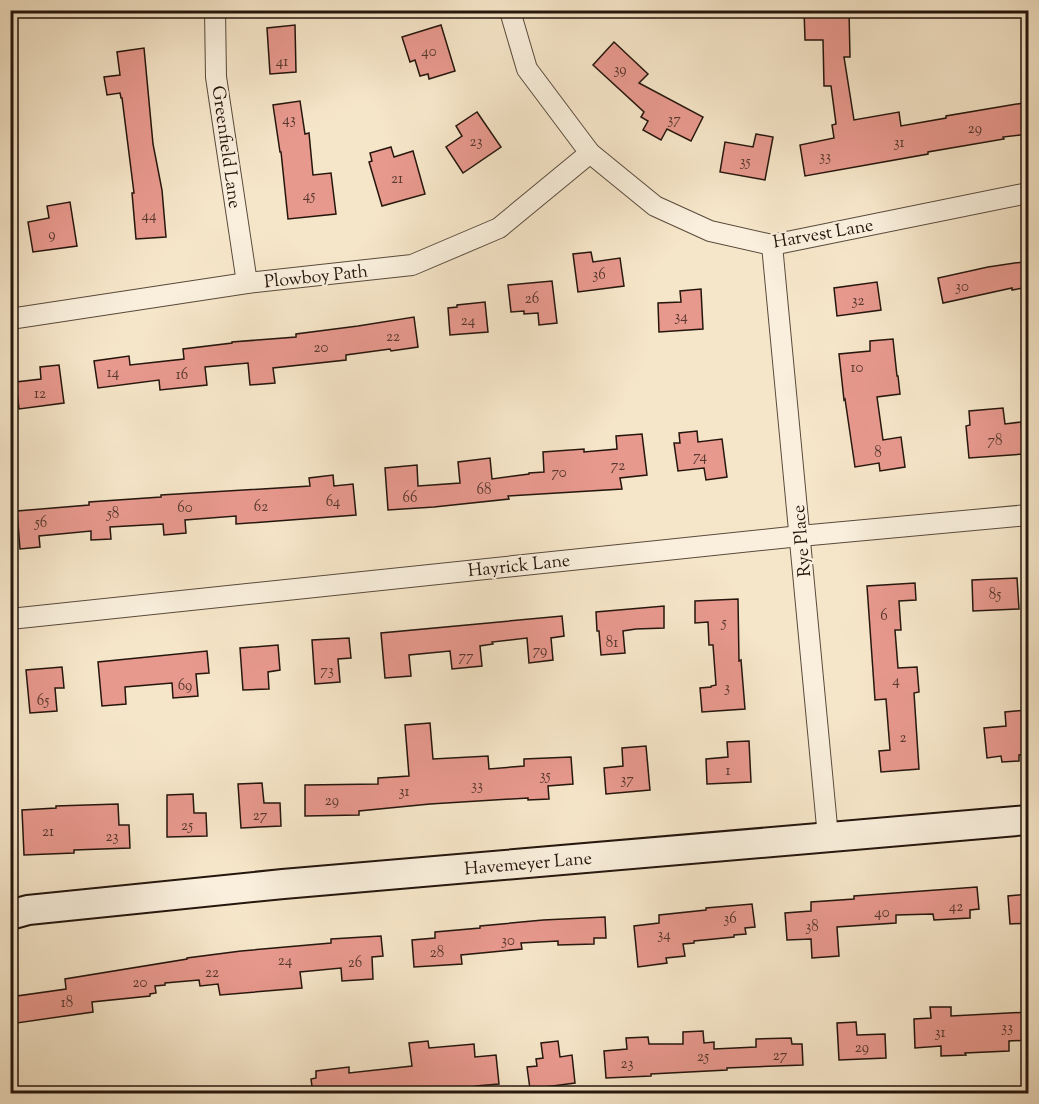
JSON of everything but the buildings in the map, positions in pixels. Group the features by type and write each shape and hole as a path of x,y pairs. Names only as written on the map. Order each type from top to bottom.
{"street":[{"name":"Greenfield Lane","path":"215,10 216,77 246,283"},
{"name":"Harvest Lane","path":"511,10 527,69 590,153 655,206 710,231 772,245 1029,194"},
{"name":"Plowboy Path","path":"10,319 246,283 412,265 499,228 590,153"},
{"name":"Rye Place","path":"772,245 828,837"},
{"name":"Hayrick Lane","path":"10,619 1029,514"},
{"name":"Havemeyer Lane","path":"16,911 283,884 1029,820"}]}
